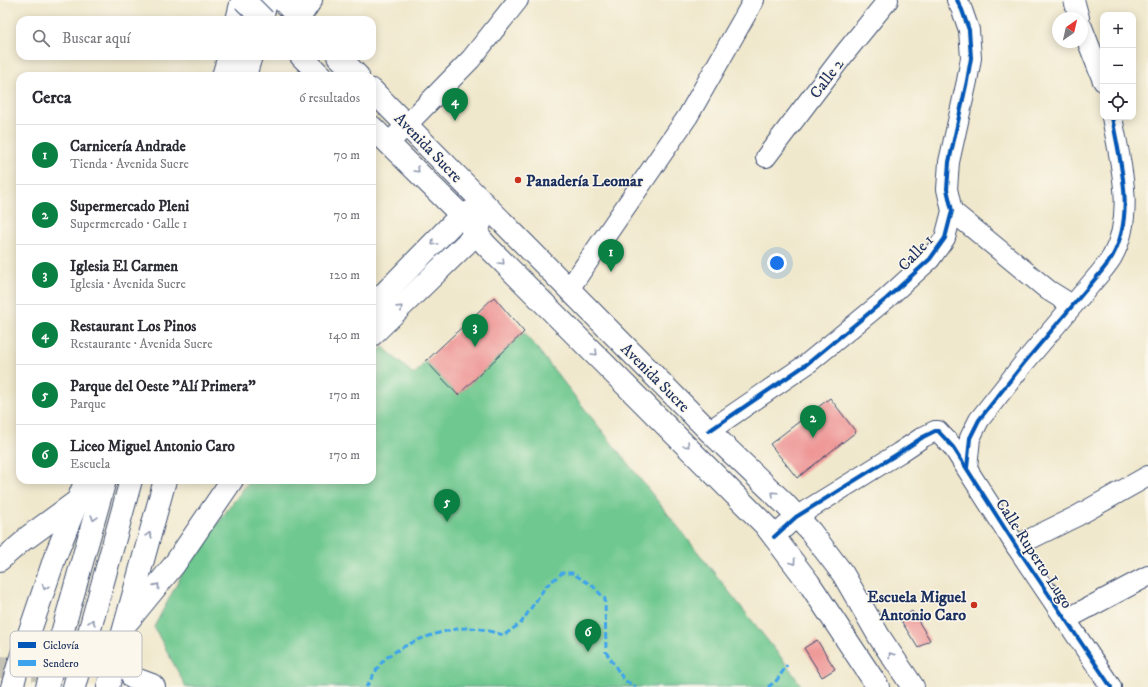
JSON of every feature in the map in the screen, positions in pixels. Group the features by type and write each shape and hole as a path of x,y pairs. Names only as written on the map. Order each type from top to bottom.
{"main road":[{"path":"238,16 243,0 259,16"},
{"path":"264,16 267,0"},
{"path":"293,11 311,0"},
{"path":"304,60 316,72"},
{"path":"342,60 354,72"},
{"name":"Avenida Sucre","path":"376,94 811,532 838,567 880,638 913,687"},
{"name":"Avenida Sucre","path":"376,131 461,215 492,251 765,524 809,583 878,687"},
{"path":"376,302 461,215 486,206"},
{"path":"376,331 477,233 486,206"},
{"path":"62,631 103,484"},
{"path":"90,631 130,484"},
{"path":"123,631 164,484"},
{"path":"124,627 174,565 229,484"},
{"path":"28,537 83,489"},
{"path":"30,631 55,557 83,489"},
{"path":"28,537 39,540 49,547 55,557"},
{"path":"114,544 117,631"},
{"path":"12,687 15,677"},
{"path":"47,687 50,677"},
{"path":"74,687 77,677"},
{"path":"108,687 111,677"},
{"path":"133,678 154,687"}],"street":[{"path":"389,143 471,58 518,0"},
{"path":"569,289 688,116 754,0"},
{"name":"Calle 2","path":"766,157 845,53 888,0"},
{"name":"Calle 1","path":"710,431 807,364 892,294 930,259 945,238 952,211 947,189 949,162 971,58 969,30 957,0"},
{"path":"1074,0 1077,12"},
{"path":"1088,42 1100,73"},
{"path":"967,468 970,438 979,420 1112,257 1122,232 1125,208 1124,181 1113,120"},
{"path":"952,211 1048,290 1072,305"},
{"name":"Calle Ruperto Lugo","path":"796,517 899,454 929,433 935,431 939,432 954,447 1016,546 1111,687"},
{"path":"1016,546 1077,516 1148,476"},
{"path":"774,537 796,517"},
{"path":"0,561 28,537"},
{"path":"1065,620 1148,576"}],"green space":[{"path":"524,332 787,665 802,687 186,687 154,627 188,563 247,484 376,484 376,353 383,347 414,375 426,361 458,395"}],"building":[{"path":"494,297 524,332 458,395 426,361"},
{"path":"830,398 856,432 797,478 770,444"},
{"path":"912,611 930,640 918,648 900,619"},
{"path":"817,640 835,669 822,677 804,648"}],"tunnel":[{"path":"0,667 10,668"},
{"path":"118,677 130,678"}],"marked path":[{"path":"366,687 385,659 402,648 423,638 445,631 465,628 480,629 504,635 521,623 546,586 562,573 572,573 593,586 605,599 606,652 624,680 636,687"},
{"path":"768,687 777,680 787,665"}],"cycle path":[{"path":"709,431 807,364 886,299 930,259 945,238 952,211 947,189 949,162 971,58 969,30 957,0"},
{"path":"967,468 970,438 979,420 1112,257 1119,240 1125,206 1122,170 1113,120"},
{"path":"774,537 796,517 923,437 938,431 953,447 1016,546 1111,687"}],"place":[{"name":"Restaurant Los Pinos","path":"455,121"},
{"name":"Panadería Leomar","path":"518,180"},
{"name":"Carnicería Andrade","path":"611,272"},
{"name":"Iglesia El Carmen","path":"475,347"},
{"name":"Supermercado Pleni","path":"813,438"},
{"name":"Parque del Oeste \"Alí Primera\"","path":"447,522"},
{"name":"Escuela Miguel Antonio Caro","path":"974,605"},
{"name":"Liceo Miguel Antonio Caro","path":"588,652"}]}
